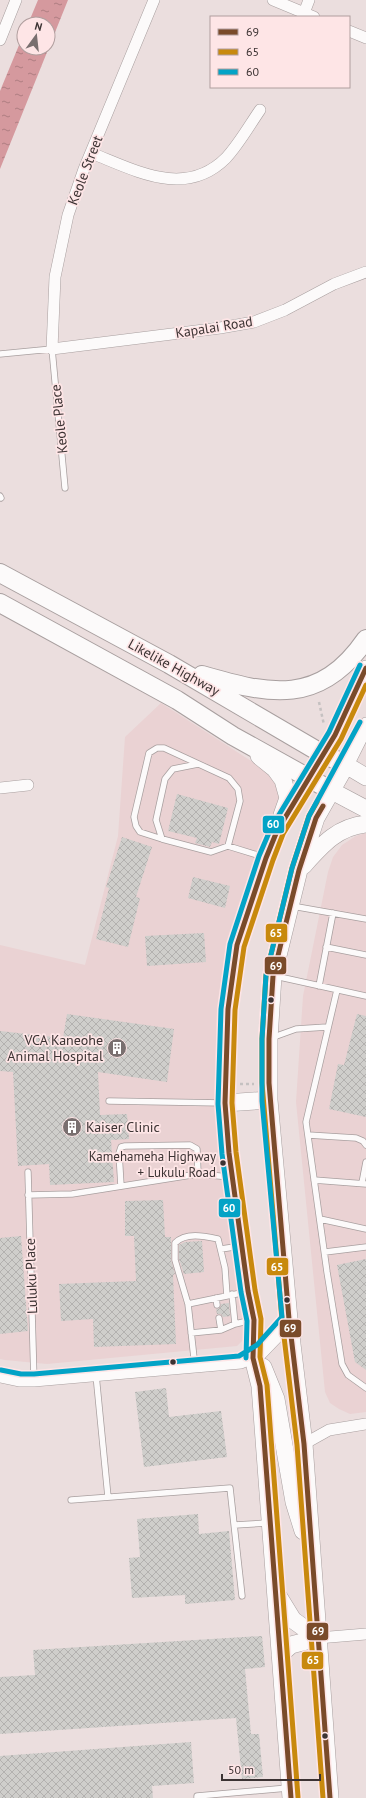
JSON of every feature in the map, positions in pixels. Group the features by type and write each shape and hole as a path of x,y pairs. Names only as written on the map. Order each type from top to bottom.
{"highway":[{"name":"Likelike Highway","path":"0,573 175,667 346,765"},
{"name":"Likelike Highway","path":"0,603 177,700 233,736 332,791"},
{"path":"175,667 231,683 259,689 283,691 315,685 338,670 356,654 366,639"}],"main road":[{"path":"277,831 309,777 325,754 366,668"},
{"path":"330,1798 304,1444 289,1319 269,1100 269,1039 273,976 299,870 316,818 346,765 366,725"},
{"path":"233,736 275,769 283,780 288,798 237,945 228,1009 225,1103 242,1246 236,1294 254,1320 253,1358 260,1386 291,1793"},
{"path":"346,765 366,777"},
{"path":"332,791 366,809"},
{"path":"299,870 322,844 336,833 354,825 366,824"},
{"path":"225,1103 269,1100"},
{"path":"253,1358 289,1319"},
{"path":"253,1358 264,1368 276,1399 294,1502 312,1566"},
{"path":"275,1590 293,1620 318,1638"},
{"path":"280,1655 291,1645 318,1638"}],"street":[{"path":"0,40 16,0"},
{"name":"Keole Street","path":"52,349 53,299 58,256 68,215 91,153 154,0"},
{"path":"273,0 312,16"},
{"path":"304,13 309,0"},
{"path":"350,31 366,38"},
{"path":"91,153 160,178 183,179 195,176 216,166 225,159 233,150 260,110"},
{"name":"Kapalai Road","path":"52,349 220,328 248,323 285,310 327,287 366,272"},
{"path":"0,788 28,785"},
{"path":"0,1377 20,1381 34,1381 241,1363 253,1358"},
{"path":"304,1444 329,1430 366,1424"},
{"path":"318,1638 366,1634"}],"lane":[{"path":"0,354 52,349"},
{"name":"Keole Place","path":"52,349 65,488"},
{"path":"228,846 240,801 238,789 229,778 164,748 157,748 149,753 134,817 136,826 140,832 211,852 228,846 266,858"},
{"path":"162,839 156,820 165,779 173,769 199,764"},
{"path":"290,905 366,919"},
{"path":"319,986 333,913"},
{"path":"326,947 366,955"},
{"path":"273,976 366,996"},
{"path":"338,990 307,1116 308,1135 324,1252 343,1368 348,1374 366,1388"},
{"path":"269,1039 296,1029 327,1027 327,1033"},
{"path":"109,1101 225,1103"},
{"path":"308,1135 356,1138 366,1145"},
{"path":"121,1186 119,1154 121,1148 125,1146 190,1144 196,1149 198,1174"},
{"path":"314,1180 364,1184 366,1162"},
{"name":"Luluku Place","path":"28,1172 34,1381"},
{"path":"28,1195 72,1194 198,1174 233,1177"},
{"path":"320,1219 366,1229"},
{"path":"195,1367 188,1304 175,1260 175,1243 180,1239 200,1235 218,1239 236,1294 235,1324"},
{"path":"221,1249 242,1246"},
{"path":"324,1252 366,1247"},
{"path":"188,1304 236,1294"},
{"path":"216,1298 217,1305"},
{"path":"219,1318 221,1330"},
{"path":"191,1333 221,1330 235,1324 254,1320"},
{"path":"96,1375 108,1497"},
{"path":"71,1500 230,1488 242,1596"},
{"path":"235,1525 270,1523"},
{"path":"197,1798 197,1796 291,1793"}],"path":[{"path":"319,702 325,730"},
{"path":"239,1084 255,1084"}],"shaded area":[{"path":"161,703 262,768 281,788 281,806 274,825 226,1026 251,1320 246,1337 237,1346 47,1364 0,1359 0,945 85,965 118,836 125,737"},
{"path":"366,833 366,1412 350,1414 330,1403 325,1392 296,1102 303,996 328,872 333,857 342,845 356,836"}],"water":[{"path":"38,0 68,0 56,30 56,16 31,16"},
{"path":"16,52 16,56 45,56 0,169 0,91"}],"building":[{"path":"177,794 228,808 219,844 212,842 210,847 195,843 197,838 168,831"},
{"path":"122,837 152,847 136,897 140,898 128,947 96,939 109,888 106,887"},
{"path":"193,877 230,886 225,908 188,898"},
{"path":"204,933 206,962 147,966 145,936"},
{"path":"67,1014 174,1029 167,1082 98,1072 100,1115 127,1114 129,1139 111,1140 114,1182 50,1185 49,1164 18,1166 13,1072 0,1071 0,1031 63,1038"},
{"path":"357,1014 366,1016 366,1117 329,1109 338,1064 344,1065"},
{"path":"163,1200 165,1237 171,1237 171,1260 175,1274 173,1275 176,1344 94,1347 93,1319 61,1321 59,1284 136,1281 134,1236 125,1236 125,1201"},
{"path":"21,1236 28,1331 0,1334 0,1238"},
{"path":"202,1241 204,1272 184,1274 179,1259 179,1245 185,1242"},
{"path":"366,1259 366,1370 355,1362 337,1265"},
{"path":"229,1303 230,1316 223,1317 221,1314 217,1314 216,1309 220,1308 221,1304"},
{"path":"166,1388 169,1417 221,1411 227,1457 144,1467 135,1392"},
{"path":"198,1514 199,1534 229,1531 235,1600 185,1604 185,1595 132,1598 129,1558 140,1557 137,1519"},
{"path":"262,1636 265,1667 245,1669 251,1734 259,1734 263,1777 242,1779 236,1718 0,1734 0,1677 35,1675 33,1650"},
{"path":"191,1742 194,1783 152,1786 153,1798 0,1798 0,1756"}],"transit line":[{"name":"60","path":"246,1358 247,1321 241,1292 222,1154 218,1104 221,1009 230,944 259,856 271,828 329,732 360,665"},
{"name":"69","path":"291,1798 260,1386 253,1358 254,1320 248,1291 229,1153 225,1103 228,1009 237,945 266,858 277,831 335,735 366,668"},
{"name":"65","path":"298,1797 267,1385 260,1357 261,1319 255,1290 236,1152 232,1103 235,1010 244,947 283,834 341,739 366,685"},
{"name":"60","path":"1,1370 21,1374 34,1374 239,1356 257,1345 282,1317 262,1101 262,1039 266,975 292,868 309,816 360,722"},
{"name":"65","path":"317,802 309,816 292,868 266,975 262,1039 262,1083 282,1320 297,1445 323,1798"},
{"name":"69","path":"323,806 316,818 299,870 273,976 269,1039 269,1083 289,1319 304,1444 330,1798"}],"place":[{"name":"VCA Kaneohe Animal Hospital","path":"117,1048"},
{"name":"Kaiser Clinic","path":"72,1127"},
{"name":"Kamehameha Highway + Lukulu Road","path":"223,1163"}]}
